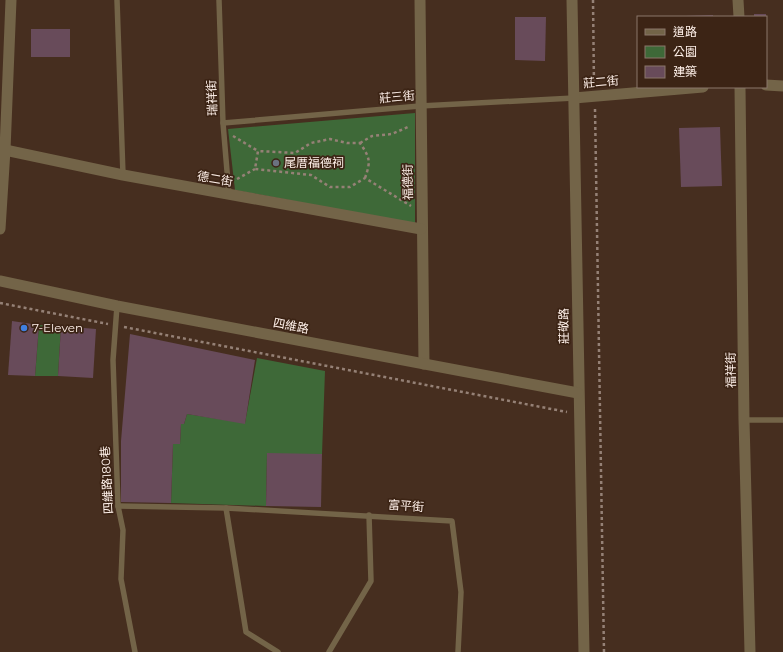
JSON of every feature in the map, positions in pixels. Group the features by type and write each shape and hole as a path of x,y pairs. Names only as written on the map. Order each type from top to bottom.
{"street":[{"path":"0,229 5,150 11,0"},
{"name":"福德街","path":"420,0 421,229 424,364"},
{"name":"莊敬路","path":"572,0 578,412 584,652"},
{"path":"738,0 739,16"},
{"path":"767,85 783,86"},
{"name":"莊二街","path":"574,98 594,95 689,88"},
{"name":"福祥街","path":"740,88 744,420 750,652"},
{"name":"德二街","path":"5,150 123,175 229,189 421,229"},
{"name":"四維路","path":"0,281 117,306 578,393"}],"lane":[{"path":"117,0 123,175"},
{"name":"瑞祥街","path":"219,0 223,123 229,189"},
{"name":"莊三街","path":"223,123 420,106 574,98"},
{"name":"四維路180巷","path":"117,306 114,360 118,506 123,530 121,579 135,652"},
{"path":"744,420 783,420"},
{"name":"富平街","path":"118,506 226,508 369,515 452,521 461,592 458,652"},
{"path":"226,508 246,632 278,652"},
{"path":"329,652 371,581 369,515"}],"path":[{"path":"593,0 604,652"},
{"path":"224,130 258,151 295,153 311,143 330,139 347,143 360,143 372,136 392,134 420,122"},
{"path":"229,189 256,168 311,175 330,186 350,187 365,178 369,168 370,157 360,143"},
{"path":"256,168 258,151"},
{"path":"365,178 421,212"},
{"path":"0,303 559,412 600,412"}],"green space":[{"path":"415,113 415,224 235,190 228,129"},
{"path":"39,325 61,326 58,376 35,376"},
{"path":"257,358 325,371 322,454 267,454 266,506 171,503 173,444 180,444 181,424 184,424 187,414 245,423"}],"building":[{"path":"754,14 766,14 766,16 754,16"},
{"path":"713,15 713,16 685,16"},
{"path":"515,17 546,17 545,61 515,60"},
{"path":"31,29 70,29 70,57 31,57"},
{"path":"720,127 722,186 681,187 679,128"},
{"path":"12,321 39,325 35,376 8,375"},
{"path":"61,326 96,329 93,378 58,376"},
{"path":"130,334 255,360 245,424 187,414 184,424 181,424 180,444 173,444 171,503 121,502 121,441"},
{"path":"267,453 322,454 321,507 266,506"}],"place":[{"name":"尾厝福德祠","path":"276,163"},
{"name":"7-Eleven","path":"24,328"}]}
